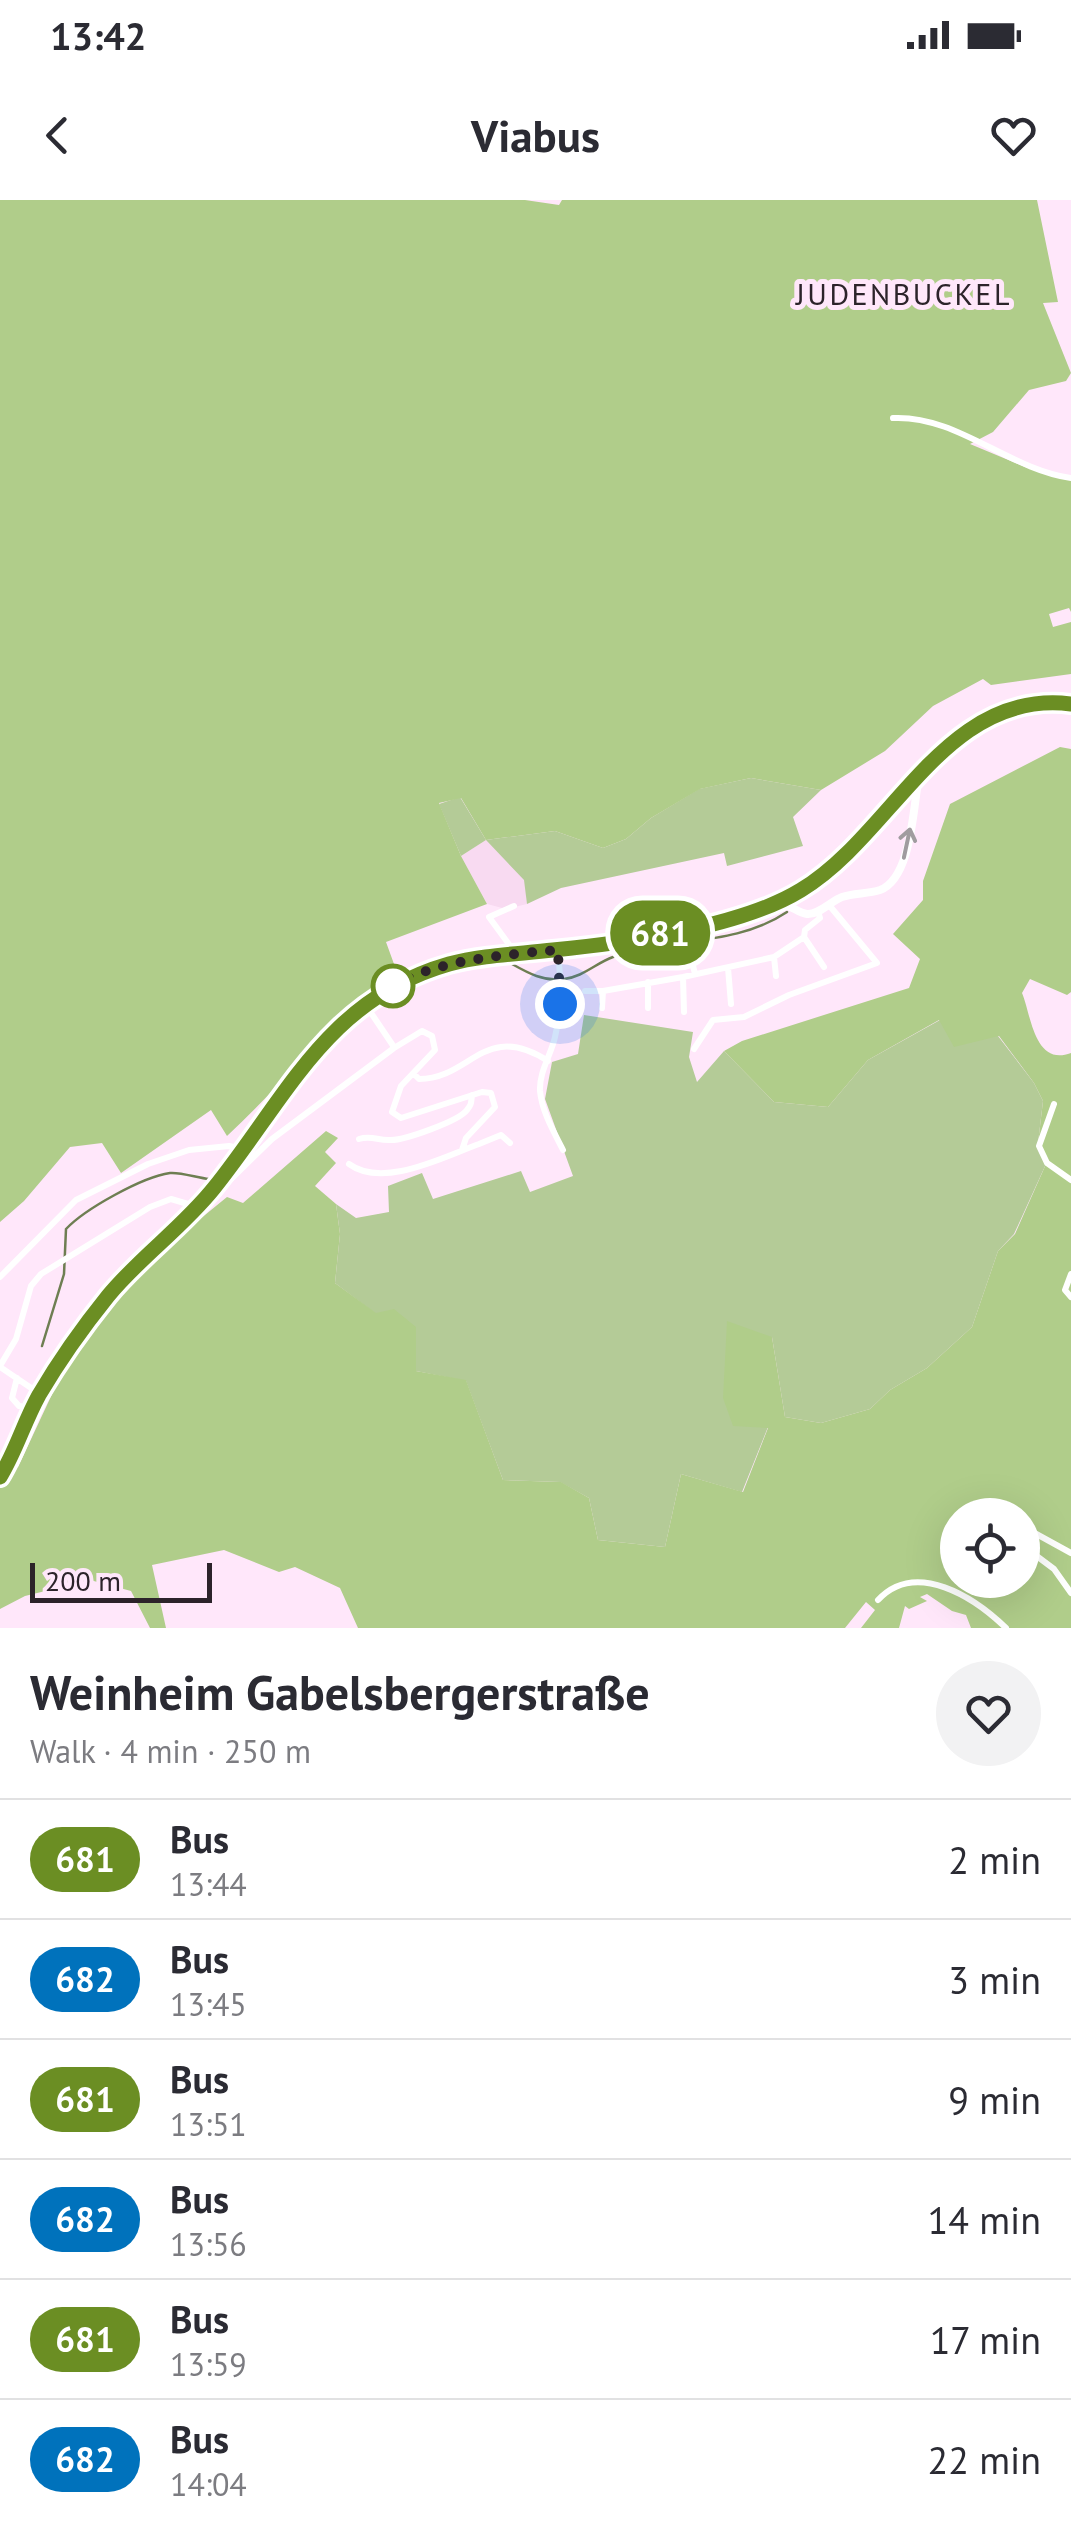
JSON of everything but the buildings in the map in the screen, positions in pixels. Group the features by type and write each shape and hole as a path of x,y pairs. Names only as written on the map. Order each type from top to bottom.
{"main road":[{"path":"776,905 838,862 898,796 966,732 1026,705 1066,704"},
{"path":"0,1477 40,1394 111,1292 198,1208 328,1037 364,1003 414,975 454,963 684,929 776,905 793,906 807,914 847,896 880,890 896,880 902,866 920,776"},
{"path":"898,796 914,802"},
{"path":"793,894 793,906"}],"street":[{"path":"894,418 936,422 1024,464 1071,478"},
{"path":"1066,704 1071,695"},
{"path":"694,1049 705,1028 716,1018 744,1018 771,1002 877,963 829,904"},
{"path":"514,906 489,917 516,954"},
{"path":"586,991 684,977 774,957 804,937 807,928 820,918 818,911"},
{"path":"684,929 695,974"},
{"path":"804,937 824,968"},
{"path":"558,950 558,1024 540,1090 563,1150"},
{"path":"774,957 776,976"},
{"path":"728,968 732,1004"},
{"path":"684,977 684,1012"},
{"path":"648,982 648,1008"},
{"path":"602,1008 603,991"},
{"path":"364,1003 394,1048"},
{"path":"226,1184 272,1140 418,1032 429,1034 434,1050 394,1098 392,1112 398,1118 472,1095 491,1093 494,1107 466,1138 462,1150"},
{"path":"414,1074 419,1079 435,1078 476,1055 498,1049 524,1047 548,1061"},
{"path":"359,1139 398,1139 458,1118 467,1110 472,1095"},
{"path":"1054,1104 1038,1146 1047,1163 1071,1180"},
{"path":"258,1129 272,1140"},
{"path":"349,1164 364,1173 382,1175 501,1134 510,1143"},
{"path":"0,1276 76,1200 148,1164 189,1150 229,1146 243,1149"},
{"path":"40,1394 0,1366 16,1339 31,1286 42,1274 150,1207 171,1199 198,1208"},
{"path":"1071,1274 1065,1290 1071,1296"},
{"path":"17,1378 12,1398 19,1406 33,1408"},
{"path":"1040,1536 1071,1552"},
{"path":"1040,1558 1054,1569 1071,1594"},
{"path":"878,1600 898,1586 920,1583 947,1587 984,1608 1006,1628"}],"shaded area":[{"path":"486,840 525,880 527,904 506,909 487,904 461,856"}],"green space":[{"path":"0,200 525,200 559,205 562,200 1037,200 1058,302 1043,303 1071,373 1066,381 1029,390 993,432 970,444 1025,467 1071,480 1071,612 1069,608 1049,614 1053,627 1071,622 1071,674 991,685 983,679 933,706 885,751 821,790 751,778 700,789 651,818 626,839 603,848 555,831 486,840 461,798 439,803 487,904 386,942 398,975 330,1031 227,1136 211,1110 121,1173 102,1143 70,1147 24,1201 0,1222"},
{"path":"1060,747 1071,749 1071,992 1067,995 1030,979 1022,993 1042,1046 1059,1055 1071,1053 1071,1628 971,1628 966,1615 952,1611 927,1594 920,1597 927,1601 909,1609 905,1606 899,1628 861,1628 875,1610 866,1602 845,1628 358,1628 340,1588 295,1567 279,1572 224,1550 152,1565 166,1628 150,1628 131,1591 90,1580 25,1596 0,1609 0,1486 11,1469 18,1467 61,1375 125,1288 162,1250 227,1197 243,1203 326,1131 338,1138 325,1152 336,1163 315,1186 336,1204 340,1234 335,1283 376,1313 394,1309 416,1327 416,1371 466,1380 503,1480 561,1482 589,1498 598,1540 665,1547 681,1474 743,1492 768,1428 733,1426 723,1398 727,1321 772,1337 785,1417 821,1423 870,1409 890,1390 927,1368 972,1327 998,1251 1015,1234 1046,1164 1038,1143 1043,1101 1034,1083 999,1036 954,1047 939,1020 868,1060 828,1107 774,1102 724,1051 742,1041 909,988 920,959 893,934 923,900 923,881 950,804"},
{"path":"751,778 821,790 793,817 803,846 727,866 724,853 561,888 527,904 524,880 486,840 555,831 603,848 626,839 651,818 699,789"},
{"path":"460,797 486,840 461,856 439,804"},
{"path":"584,1015 693,1032 689,1057 697,1082 724,1051 774,1102 828,1107 868,1060 940,1020 998,1036 1043,1101 1038,1143 1046,1164 1014,1234 998,1251 972,1327 927,1368 890,1390 870,1409 821,1423 785,1417 772,1337 768,1427 742,1492 681,1474 665,1547 598,1540 589,1498 560,1482 503,1480 466,1381 416,1371 376,1314 335,1283 340,1234 336,1204 356,1218 389,1212 388,1186 422,1173 433,1199 521,1171 530,1192 573,1176 545,1099 552,1062 578,1054"}],"waterway":[{"path":"512,964 543,978 571,978 613,957 746,931 787,912"},
{"path":"42,1346 64,1274 66,1229 115,1195 158,1176 174,1173 209,1179"}],"bus line":[{"name":"681","path":"0,1477 40,1394 91,1318 127,1275 198,1208 318,1050 364,1003 414,975 454,963 592,946 684,929 776,905 838,862 891,803 973,727 1026,705 1071,704"}],"district":[{"name":"JUDENBUCKEL","path":"904,293"}],"route":[{"path":"393,986 454,963 558,950 560,1004"}]}
